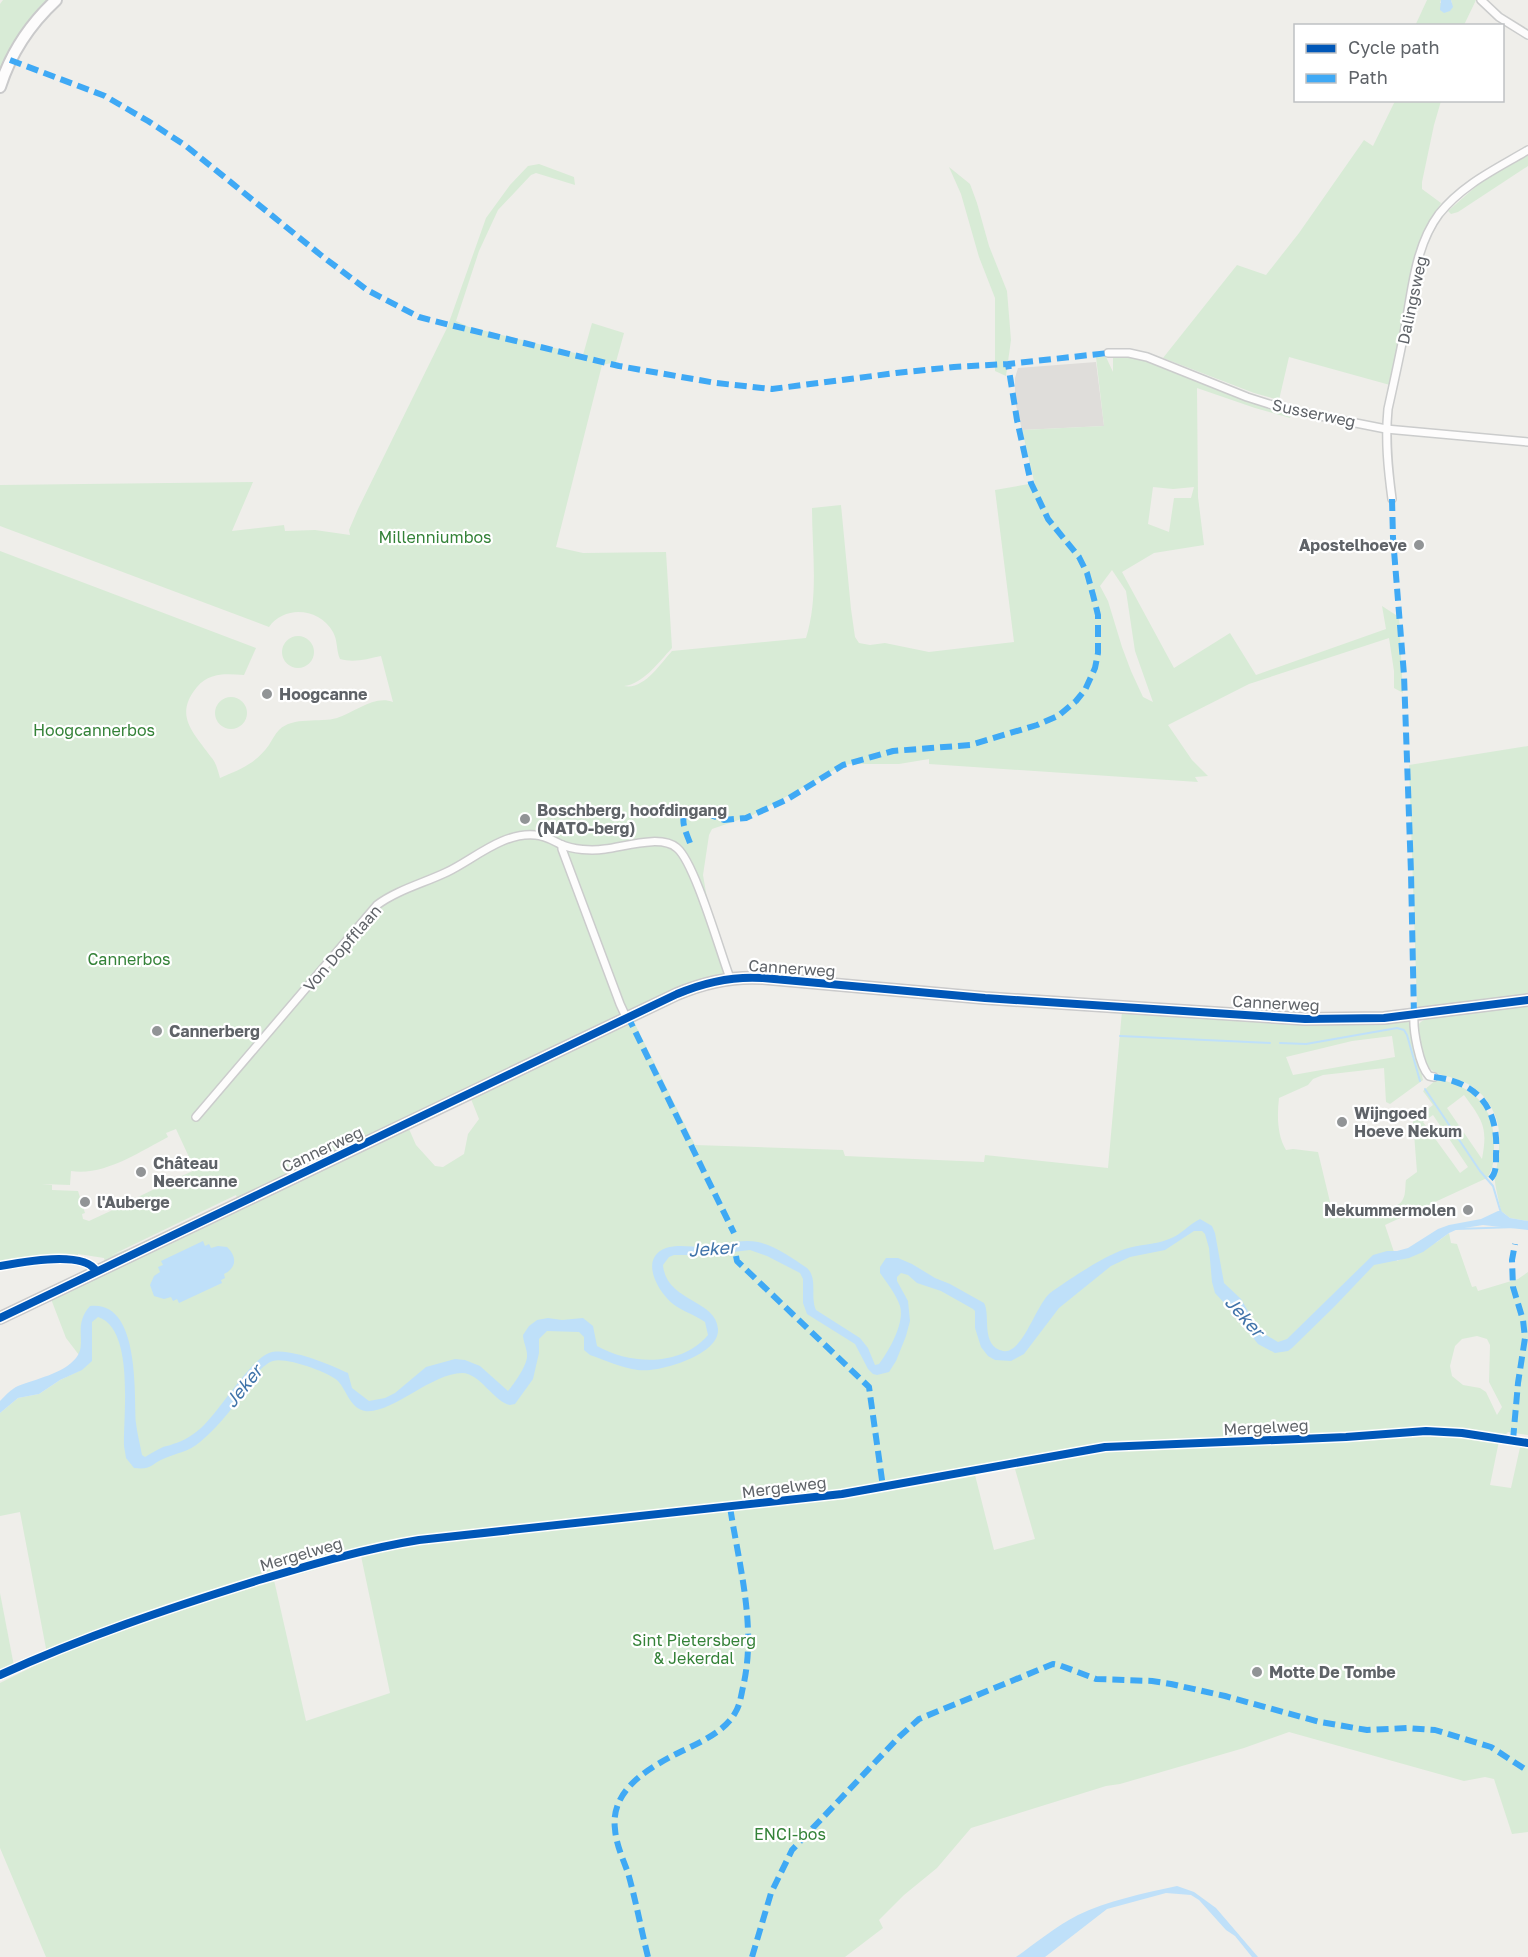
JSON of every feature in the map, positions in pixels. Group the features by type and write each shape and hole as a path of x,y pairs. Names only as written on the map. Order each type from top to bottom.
{"main road":[{"path":"0,87 10,60 21,40 56,0"},
{"name":"Cannerweg","path":"0,1318 626,1017 690,988 730,978 764,978 986,998 1305,1019 1362,1020 1414,1016 1528,1000"}],"street":[{"path":"1481,0 1498,17 1528,35"},
{"name":"Dalingsweg","path":"1392,499 1386,429 1417,265 1427,234 1439,215 1467,187 1494,168 1528,150"},
{"name":"Susserweg","path":"1108,353 1130,353 1147,357 1269,404 1386,429 1528,442"},
{"name":"Von Dopfflaan","path":"196,1117 277,1024 314,976 377,905 407,889 448,872 508,840 535,835 575,848 603,850 656,841 667,842 679,849 694,877 730,978"},
{"path":"562,845 626,1017"},
{"path":"1414,1016 1414,1027 1424,1070 1429,1076 1434,1077"},
{"path":"0,1266 40,1260 70,1260 86,1262 92,1265 96,1272"},
{"name":"Mergelweg","path":"0,1676 111,1628 233,1588 353,1553 419,1540 842,1494 1105,1447 1346,1437 1426,1431 1469,1434 1528,1443"}],"shaded area":[{"path":"1096,362 1104,426 1022,430 1015,401 1015,378 1018,368"}],"green space":[{"path":"3,0 51,0 0,75 0,4"},
{"path":"1427,0 1452,3 1451,0 1476,0 1464,24 1416,24"},
{"path":"1395,102 1441,102 1422,189 1441,203 1418,245 1390,385 1289,357 1279,400 1254,393 1163,358 1237,265 1266,275 1299,233 1364,140 1373,146"},
{"path":"1528,155 1528,166 1458,212 1451,214 1448,211 1481,182"},
{"name":"Sint Pietersberg & Jekerdal","path":"539,164 574,177 575,185 536,173 531,175 498,210 479,251 456,321 469,327 583,355 592,323 624,333 616,362 602,365 556,547 583,553 666,552 672,648 644,677 624,686 638,684 645,680 672,651 806,638 814,590 812,508 841,505 851,609 855,637 859,643 870,645 885,643 929,652 1014,642 995,490 1035,485 1022,430 1104,426 1096,357 1106,357 1113,372 1113,354 1134,355 1292,411 1290,418 1197,388 1198,497 1204,545 1154,553 1122,572 1174,668 1230,633 1256,675 1386,629 1382,606 1399,617 1403,693 1394,688 1389,638 1249,684 1168,725 1192,760 1208,776 1195,777 1198,782 929,764 929,759 899,764 842,766 753,815 712,829 703,875 707,898 736,982 692,992 633,1020 695,1145 843,1150 845,1156 984,1162 985,1155 1108,1168 1122,1011 1302,1024 1409,1020 1423,1080 1390,1104 1386,1102 1384,1068 1323,1075 1313,1079 1308,1085 1279,1098 1279,1131 1286,1150 1318,1152 1330,1202 1333,1206 1371,1210 1399,1204 1404,1197 1406,1180 1417,1172 1413,1121 1433,1105 1423,1091 1437,1079 1450,1082 1472,1093 1480,1100 1491,1120 1494,1159 1487,1178 1385,1225 1397,1261 1437,1242 1449,1233 1451,1243 1457,1244 1472,1287 1476,1286 1478,1291 1518,1279 1528,1272 1528,1435 1508,1432 1507,1442 1499,1441 1490,1485 1511,1488 1521,1443 1528,1444 1528,1832 1512,1834 1494,1779 1485,1777 1464,1781 1289,1732 1244,1748 1106,1786 971,1828 937,1868 904,1895 879,1920 883,1928 845,1957 46,1957 0,1848 0,1683 48,1659 20,1512 0,1516 0,1413 18,1398 39,1394 79,1371 79,1355 66,1338 51,1299 107,1270 104,1258 78,1254 78,1258 40,1260 38,1257 0,1262 0,551 256,648 244,675 219,675 207,679 197,687 187,707 186,716 189,724 214,761 220,778 253,761 264,752 285,726 299,721 337,718 372,702 386,700 393,702 381,656 355,661 340,659 333,632 319,618 302,612 293,613 284,615 269,627 0,526 0,485 253,482 232,531 284,525 285,531 315,530 350,535 349,530 358,509 447,328 486,218 510,185 528,166","holes":["1153,487 1173,489 1194,487 1191,498 1174,498 1169,532 1148,524","1112,570 1126,591 1135,651 1153,702 1143,697 1131,671 1108,601 1100,586","1392,1036 1395,1057 1293,1075 1286,1057 1352,1041","1464,1095 1480,1118 1484,1132 1482,1159 1447,1108","471,1099 479,1119 468,1134 464,1154 443,1167 435,1166 416,1145 409,1129","1433,1115 1468,1167 1460,1173 1423,1122","176,1129 195,1170 175,1179 174,1183 169,1182 138,1197 136,1201 89,1221 83,1219 82,1214 85,1213 78,1191 52,1190 52,1185 42,1184 70,1185 71,1171 96,1170 121,1162 168,1137 166,1133","236,1195 237,1198 131,1248 112,1255","1477,1336 1487,1339 1490,1345 1489,1382 1502,1407 1497,1415 1486,1392 1480,1388 1463,1385 1452,1376 1450,1366 1455,1346 1462,1339","1015,1469 1035,1539 994,1550 975,1475","361,1556 390,1693 306,1721 274,1580"]},
{"path":"949,167 970,184 989,246 1007,291 1011,340 1006,376 995,371 995,298 979,257 961,194"},
{"path":"298,636 309,641 314,652 309,663 298,668 287,663 282,652 287,641"},
{"path":"231,697 242,702 247,713 242,724 231,729 220,724 215,713 220,702"},
{"path":"1528,746 1528,997 1419,1010 1417,1006 1409,765"},
{"path":"1528,1005 1528,1221 1510,1218 1501,1211 1495,1181 1499,1145 1498,1127 1490,1105 1473,1087 1436,1073 1427,1065 1417,1030 1419,1023 1428,1018"},
{"path":"0,1593 14,1666 0,1673"}],"water":[{"path":"1441,0 1451,0 1453,7 1450,11 1444,13 1440,10"},
{"name":"Jeker","path":"1498,1211 1510,1218 1528,1221 1528,1230 1483,1225 1458,1229 1423,1252 1409,1258 1374,1265 1292,1348 1275,1353 1258,1344 1215,1293 1209,1248 1202,1231 1194,1231 1165,1250 1130,1257 1111,1266 1059,1308 1024,1354 1011,1361 995,1360 988,1356 981,1347 975,1328 973,1309 901,1273 897,1281 908,1301 910,1321 896,1361 889,1372 877,1375 868,1369 855,1344 807,1314 803,1303 803,1279 800,1273 750,1250 708,1255 674,1255 669,1257 663,1265 666,1277 673,1286 681,1294 701,1305 715,1319 718,1329 716,1338 699,1354 660,1369 638,1370 590,1355 584,1350 584,1337 579,1332 547,1331 539,1339 539,1353 533,1379 515,1404 504,1403 481,1382 469,1374 462,1373 438,1380 386,1407 375,1411 365,1411 352,1403 333,1377 297,1363 273,1361 255,1375 226,1416 196,1445 147,1468 134,1468 126,1458 124,1446 125,1375 118,1338 110,1325 98,1317 92,1322 92,1361 82,1370 60,1380 39,1394 18,1398 0,1413 0,1401 13,1389 56,1372 76,1358 81,1346 82,1320 90,1306 106,1308 118,1317 126,1332 134,1371 136,1427 142,1455 145,1457 198,1431 253,1366 269,1353 297,1354 348,1373 352,1388 369,1401 385,1398 395,1393 426,1367 455,1359 480,1366 508,1391 527,1359 523,1335 537,1320 548,1318 562,1320 583,1318 593,1326 597,1346 625,1357 655,1360 670,1358 684,1353 708,1335 705,1322 680,1309 661,1291 653,1275 653,1259 658,1253 671,1247 703,1247 744,1241 771,1246 807,1268 812,1277 816,1310 860,1338 868,1348 875,1365 879,1364 895,1337 901,1313 898,1302 880,1273 880,1267 886,1258 898,1258 912,1264 984,1303 991,1343 1003,1351 1010,1350 1023,1338 1050,1293 1116,1252 1169,1239 1200,1219 1212,1226 1215,1233 1224,1283 1241,1299 1252,1318 1266,1335 1278,1342 1287,1339 1373,1255 1408,1248 1438,1229 1481,1219"},
{"path":"203,1241 205,1246 209,1244 211,1248 227,1247 233,1254 233,1265 224,1274 225,1278 221,1280 222,1283 179,1303 177,1299 173,1301 171,1297 164,1299 154,1296 150,1285 154,1276 160,1272 158,1267 163,1265 161,1261"},
{"path":"1177,1886 1194,1892 1216,1908 1258,1957 1252,1957 1235,1936 1226,1930 1199,1900 1191,1895 1166,1893 1107,1909 1045,1957 1016,1957 1062,1924 1089,1910 1126,1898"}],"waterway":[{"path":"1280,1043 1306,1044 1397,1028 1404,1030 1407,1035 1420,1081"},
{"path":"1120,1036 1270,1043"},
{"path":"1425,1089 1480,1171 1493,1186 1501,1213"},
{"path":"1456,1229 1516,1227"}],"marked path":[{"path":"10,60 105,96 148,121 186,146 367,290 419,317 619,366 716,383 772,389 896,373 1108,353"},
{"path":"690,843 683,821 687,810 695,809 724,820 746,818 786,800 843,765 893,751 970,745 1037,725 1058,716 1085,690 1095,668 1098,653 1098,615 1087,573 1079,557 1048,519 1031,483 1008,364"},
{"path":"1392,499 1404,675 1414,1016"},
{"path":"626,1017 734,1233"},
{"path":"1434,1077 1463,1085 1474,1092 1490,1112 1496,1138 1496,1161 1495,1172 1489,1180"},
{"path":"1513,1440 1525,1338 1523,1320 1513,1287 1512,1260 1515,1244"},
{"path":"736,1256 737,1261 869,1387 883,1487"},
{"path":"648,1957 631,1884 617,1840 615,1815 624,1793 643,1774 717,1732 730,1720 738,1707 747,1665 748,1642 742,1574 730,1507"},
{"path":"752,1957 771,1893 792,1850 899,1737 919,1719 1053,1664 1096,1679 1171,1684 1320,1722 1367,1730 1407,1728 1435,1730 1491,1747 1528,1771"}],"cycle path":[{"path":"0,1318 677,994 719,981 763,978 985,998 1305,1019 1384,1018 1528,1000"},
{"path":"0,1266 36,1260 66,1259 79,1261 96,1271"},
{"path":"0,1675 95,1636 223,1591 337,1558 419,1540 842,1494 1105,1447 1346,1437 1426,1431 1462,1433 1528,1443"}],"place":[{"name":"Apostelhoeve","path":"1419,545"},
{"name":"Hoogcanne","path":"267,694"},
{"name":"Boschberg, hoofdingang (NATO-berg)","path":"525,819"},
{"name":"Cannerberg","path":"157,1031"},
{"name":"Wijngoed Hoeve Nekum","path":"1342,1122"},
{"name":"Château Neercanne","path":"141,1172"},
{"name":"l'Auberge","path":"85,1202"},
{"name":"Nekummermolen","path":"1468,1210"},
{"name":"Motte De Tombe","path":"1257,1672"}],"park label":[{"name":"Millenniumbos","path":"435,537"},
{"name":"Hoogcannerbos","path":"94,730"},
{"name":"Cannerbos","path":"129,959"},
{"name":"ENCI-bos","path":"790,1834"}]}
